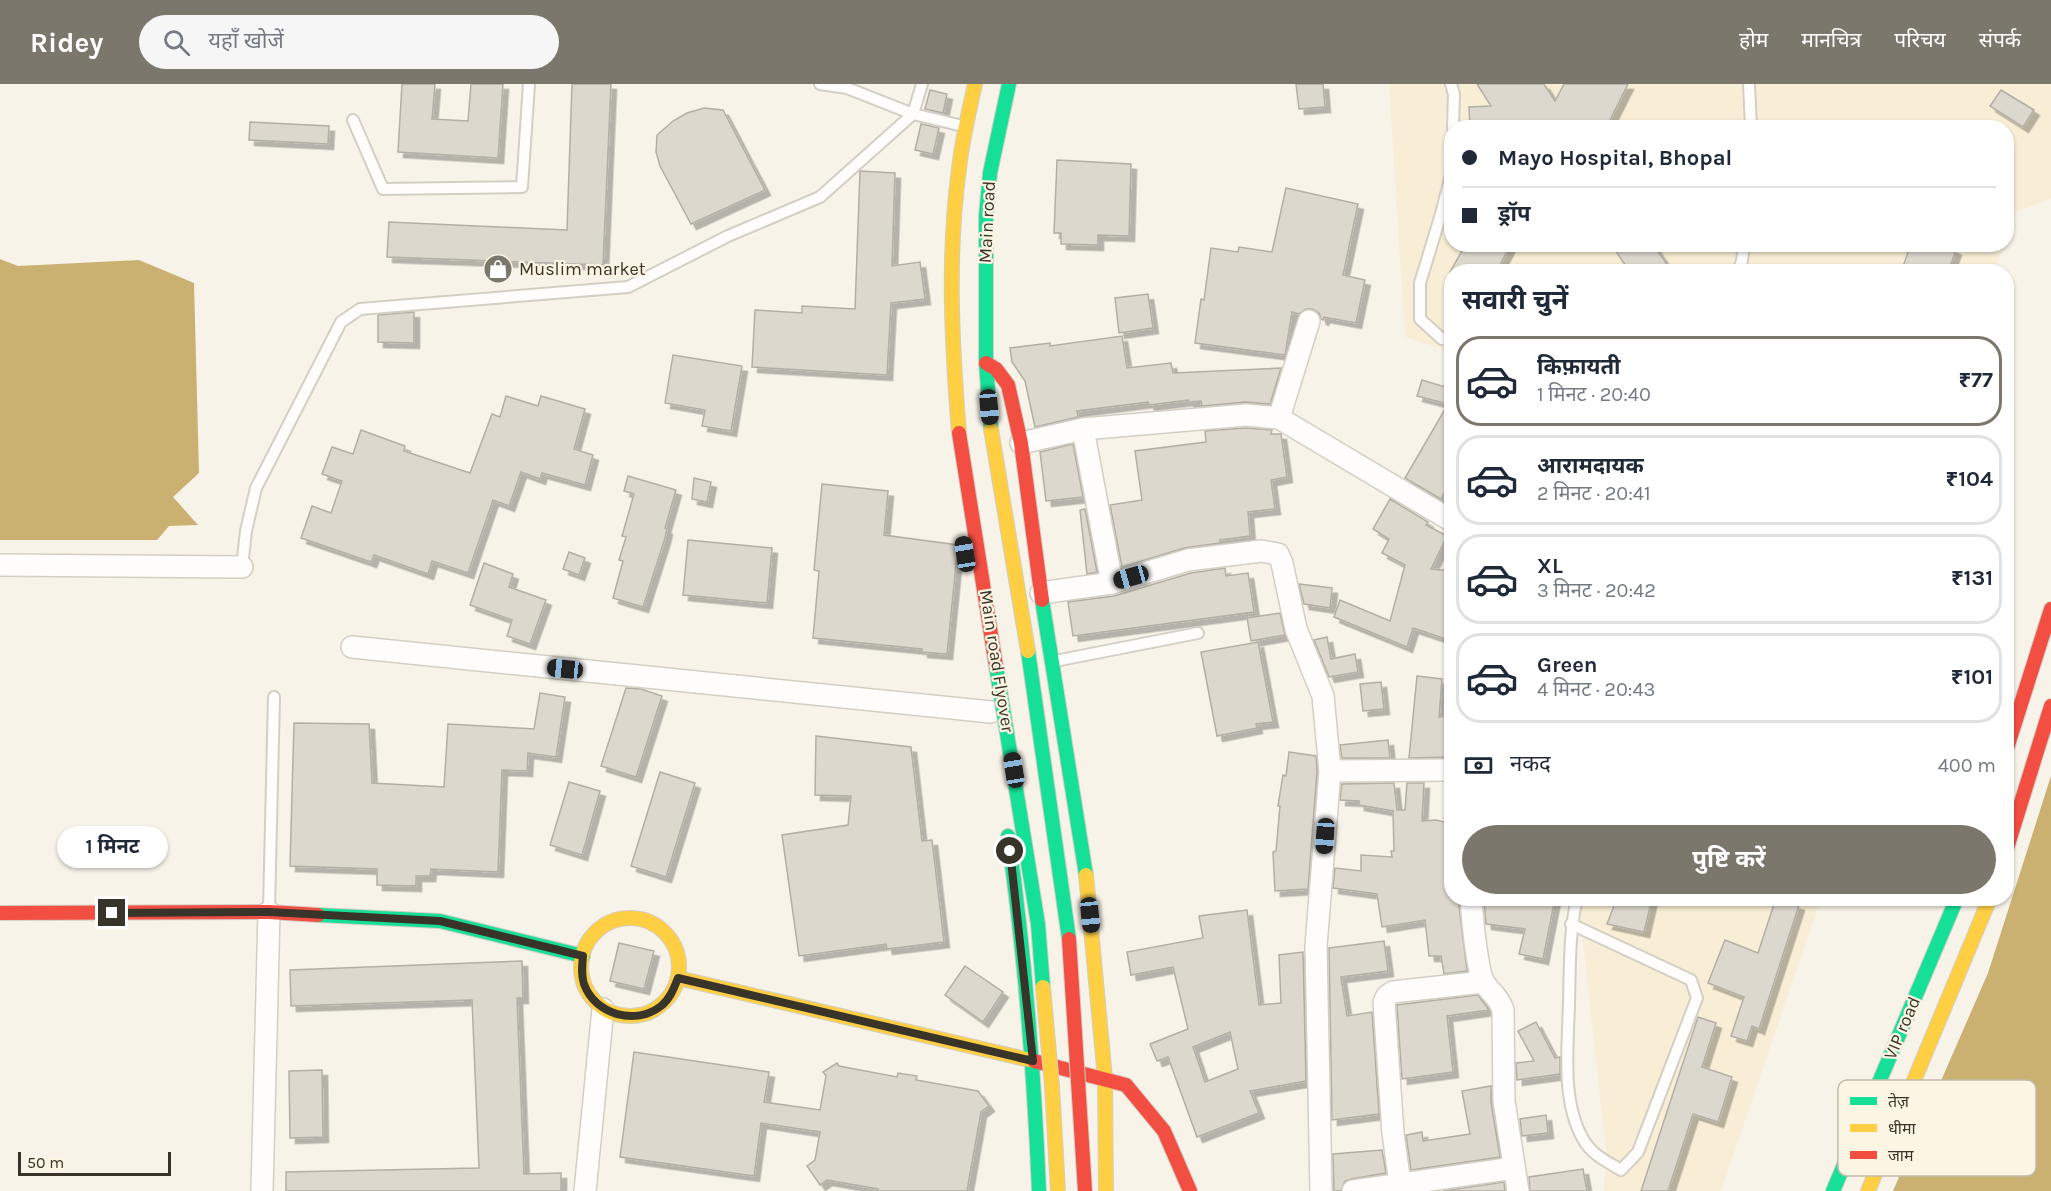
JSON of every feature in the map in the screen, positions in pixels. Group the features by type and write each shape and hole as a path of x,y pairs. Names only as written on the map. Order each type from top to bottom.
{"main road":[{"name":"Main road","path":"953,346 952,276 956,181 964,126 975,84"},
{"name":"Main road","path":"986,363 986,216 990,173 1008,84"},
{"name":"Main road Flyover","path":"953,346 959,433 1038,924 1052,1086 1058,1191"},
{"path":"953,346 945,382 944,408 947,441 1001,782"},
{"name":"Main road Flyover","path":"986,363 991,429 1031,672 1068,920 1085,1191"},
{"path":"986,363 996,369 1008,385 1021,443 1041,593 1085,868 1106,1078 1106,1191"},
{"path":"2014,726 2051,609"},
{"path":"2014,825 2051,706"},
{"path":"1006,817 1017,898 1033,1061 1039,1191"},
{"name":"VIP road","path":"1880,1080 1954,906"},
{"name":"VIP road","path":"1914,1080 1987,906"},
{"path":"0,913 269,912 440,921 583,956"},
{"path":"633,918 649,922 664,932 674,945 679,962 678,978 672,993 662,1005 648,1013 633,1017 617,1015 603,1009 592,998 581,971 583,956 589,940 601,928 616,920 633,918"},
{"path":"678,978 1106,1078 1126,1085 1164,1131 1190,1191"},
{"name":"VIP road","path":"1833,1191 1839,1176"},
{"name":"VIP road","path":"1868,1191 1874,1176"}],"street":[{"path":"1279,418 1309,321"},
{"path":"1021,443 1083,429 1245,414 1279,418 1444,516"},
{"path":"1083,429 1112,583"},
{"path":"1041,593 1112,583 1188,560 1261,551 1278,554 1282,563 1296,630 1323,696 1330,771 1316,946 1321,1191"},
{"path":"0,565 242,567"},
{"path":"352,647 991,712"},
{"path":"1330,771 1444,770"},
{"path":"1472,906 1473,930 1483,982 1500,999 1503,1010 1504,1101 1518,1191"},
{"path":"262,1191 269,912"},
{"path":"1400,1188 1392,1123 1384,1002 1393,992 1483,982"},
{"path":"585,1191 603,1009"},
{"path":"1353,1191 1400,1188 1514,1168"}],"lane":[{"path":"353,120 383,189 522,187 529,84"},
{"path":"820,84 847,86 913,114 964,126"},
{"path":"242,567 246,531 256,488 341,322 360,309 628,287 728,236 820,197 913,114 922,84"},
{"path":"1451,84 1454,94 1453,120"},
{"path":"1749,84 1751,120"},
{"path":"1444,202 1420,283 1420,320 1444,339"},
{"path":"1052,661 1198,633"},
{"path":"269,912 274,698"},
{"path":"1571,924 1691,980 1697,998 1638,1152 1621,1170 1596,1156 1583,1139 1574,1120 1568,1079 1571,924 1575,906"}],"shaded area":[{"path":"1389,84 2051,84 2051,199 2015,212 2014,215 2014,120 1444,120 1444,252 2001,252 1997,264 1444,264 1444,349 1405,337"},
{"path":"0,259 18,266 139,260 194,283 199,473 173,497 198,525 169,526 157,540 0,540"},
{"path":"2051,776 2051,1191 1893,1191 1900,1176 2036,1176 2036,1080 1941,1080 1988,973 2009,906 2014,906 2014,892"},
{"path":"1582,906 1819,906 1721,1191 1603,1191 1607,1161 1581,924"}],"building":[{"path":"402,84 435,84 432,119 468,121 471,84 503,84 498,158 398,152"},
{"path":"572,84 611,84 603,265 387,257 389,222 567,230"},
{"path":"1296,84 1323,84 1325,107 1299,109"},
{"path":"1477,84 1544,84 1555,101 1564,84 1628,84 1610,120 1470,120 1469,107 1491,106"},
{"path":"930,90 947,94 943,113 925,109"},
{"path":"2001,90 2034,110 2023,127 1990,106"},
{"path":"704,108 723,110 765,190 691,224 660,166 656,152 657,135 673,121 687,113"},
{"path":"250,122 329,126 328,144 249,140"},
{"path":"921,124 939,128 933,154 915,150"},
{"path":"1057,160 1131,164 1129,236 1098,235 1098,245 1061,244 1061,233 1054,233"},
{"path":"860,171 895,173 892,266 920,262 925,299 891,303 887,375 752,367 755,310 802,313 802,306 855,309"},
{"path":"1286,188 1358,204 1343,275 1365,280 1356,323 1324,317 1323,320 1319,313 1312,309 1306,309 1299,314 1292,312 1285,355 1195,343 1211,248 1238,252 1239,247 1272,252"},
{"path":"1461,252 1507,252 1500,264 1455,264"},
{"path":"1616,252 1658,252 1667,264 1625,264"},
{"path":"1908,252 1955,252 1951,264 1904,264"},
{"path":"1148,294 1153,328 1119,333 1115,298"},
{"path":"414,312 414,343 378,342 378,315"},
{"path":"1122,336 1127,368 1171,363 1173,373 1281,368 1270,404 1245,402 1202,406 1201,401 1189,402 1188,400 1149,405 1148,402 1077,411 1078,417 1035,427 1025,381 1012,362 1010,348 1050,343 1050,346"},
{"path":"673,355 742,366 731,431 702,426 705,410 665,403"},
{"path":"1422,380 1444,387 1444,403 1417,396"},
{"path":"506,396 538,406 541,396 585,409 574,449 593,455 585,485 542,473 540,479 521,472 509,506 493,500 468,573 432,561 428,574 374,555 371,562 301,538 312,506 331,513 342,481 322,474 332,447 353,454 361,430 405,446 404,451 470,473 492,414 500,417"},
{"path":"1444,411 1444,494 1441,499 1405,478"},
{"path":"1246,428 1272,430 1271,434 1281,434 1287,477 1271,480 1275,509 1248,512 1250,536 1184,548 1122,567 1110,505 1142,500 1135,451 1206,442 1205,431"},
{"path":"1073,444 1083,497 1046,501 1040,452"},
{"path":"628,476 676,490 665,528 667,529 665,538 643,607 613,598 623,561 619,560 626,537 622,536 634,494 624,491"},
{"path":"694,478 711,482 707,502 692,499"},
{"path":"822,484 888,491 884,535 958,545 947,654 922,652 922,649 813,638 819,571 814,570"},
{"path":"1390,499 1428,522 1426,525 1444,534 1444,542 1431,569 1444,570 1444,638 1413,628 1407,647 1334,617 1340,600 1390,621 1405,565 1382,553 1389,539 1373,529"},
{"path":"1085,509 1097,572 1087,574 1080,510"},
{"path":"688,540 772,548 767,603 683,595"},
{"path":"569,552 585,558 579,575 563,569"},
{"path":"484,563 513,574 509,587 546,600 530,644 507,636 512,620 470,605"},
{"path":"1225,568 1226,576 1248,573 1254,612 1073,636 1068,602 1114,596 1191,573"},
{"path":"1299,584 1332,588 1330,608 1304,604"},
{"path":"1280,613 1285,635 1251,641 1247,618"},
{"path":"1327,637 1331,659 1355,654 1358,672 1329,677 1314,640"},
{"path":"1258,642 1273,722 1256,724 1257,728 1217,736 1201,652"},
{"path":"1417,676 1442,679 1439,717 1444,716 1444,757 1409,758"},
{"path":"1381,682 1384,709 1363,711 1360,684"},
{"path":"626,688 641,689 662,696 636,777 601,766"},
{"path":"540,693 565,697 556,757 528,753 527,771 502,770 498,872 431,869 430,876 416,876 416,886 377,885 377,869 290,866 294,723 369,724 372,783 444,787 448,724 534,729"},
{"path":"816,736 911,747 922,841 932,840 944,942 887,949 886,944 799,956 782,835 848,825 851,796 815,795"},
{"path":"1388,740 1390,758 1342,758 1340,745"},
{"path":"1289,752 1316,756 1317,771 1308,889 1275,891 1273,852 1276,851 1280,806 1278,806 1283,775 1286,776"},
{"path":"660,772 695,783 666,877 631,866"},
{"path":"569,782 600,791 582,855 550,845"},
{"path":"1394,783 1397,810 1405,810 1407,783 1424,783 1422,821 1444,822 1444,906 1459,906 1467,971 1444,974 1441,956 1429,956 1425,920 1382,927 1377,894 1333,888 1335,868 1361,871 1361,855 1392,857 1391,851 1394,851 1393,811 1359,805 1359,801 1340,800 1342,784"},
{"path":"1485,906 1553,906 1543,959 1519,954 1525,929 1486,924"},
{"path":"1614,906 1650,906 1644,932 1607,924"},
{"path":"1773,906 1799,906 1759,1029 1752,1026 1747,1041 1731,1036 1744,997 1708,983 1725,940 1758,953"},
{"path":"1247,910 1259,1005 1281,1003 1279,955 1303,952 1306,1081 1250,1091 1259,1113 1197,1137 1168,1057 1157,1061 1150,1044 1188,1029 1173,967 1131,975 1127,952 1203,938 1199,916","holes":["1230,1032 1238,1069 1205,1082 1193,1047"]},
{"path":"1384,941 1388,971 1341,977 1347,1016 1372,1012 1379,1114 1332,1120 1329,948"},
{"path":"619,943 654,951 644,989 610,981"},
{"path":"522,961 523,998 517,998 524,1174 561,1173 561,1191 286,1191 286,1172 479,1168 472,1000 291,1006 290,970"},
{"path":"965,966 1003,992 983,1022 945,995"},
{"path":"1478,995 1489,1010 1447,1016 1453,1072 1402,1079 1397,1005"},
{"path":"1698,1017 1716,1023 1702,1067 1732,1077 1718,1122 1693,1114 1668,1191 1641,1191"},
{"path":"1536,1022 1555,1058 1560,1057 1560,1074 1517,1080 1516,1063 1534,1061 1518,1031"},
{"path":"634,1052 769,1072 764,1102 820,1110 826,1076 823,1072 837,1063 839,1066 897,1077 898,1073 917,1076 916,1080 978,1091 989,1106 981,1112 967,1191 878,1191 878,1189 827,1180 820,1185 807,1166 815,1160 820,1132 761,1123 754,1176 620,1157"},
{"path":"322,1070 323,1137 290,1138 289,1071"},
{"path":"1491,1086 1491,1103 1500,1157 1411,1170 1406,1135 1422,1132 1423,1141 1470,1134 1462,1091"},
{"path":"1546,1115 1548,1133 1522,1136 1520,1119"},
{"path":"1382,1150 1386,1173 1345,1181 1341,1191 1334,1191 1333,1154"},
{"path":"1583,1169 1587,1191 1530,1191 1529,1177"},
{"path":"1504,1182 1505,1191 1443,1191"}],"traffic: fast":[{"path":"991,429 986,363 986,216 990,173 1009,84"},
{"path":"1042,600 1086,875"},
{"path":"1028,651 1069,939"},
{"path":"996,666 1038,924 1043,987"},
{"path":"1008,836 1028,1013 1039,1191"},
{"path":"1880,1080 1954,906"},
{"path":"318,915 440,921 583,956"},
{"path":"1833,1191 1839,1176"}],"traffic: slow":[{"path":"959,433 954,367 953,235 960,158 975,84"},
{"path":"991,429 1028,651"},
{"path":"1086,875 1105,1078 1106,1191"},
{"path":"1914,1080 1987,906"},
{"path":"630,918 640,919 657,926 671,940 678,957 679,967 678,977 671,994 657,1008 640,1015 630,1016 620,1015 603,1008 589,994 582,977 581,967 582,957 589,940 603,926 620,919 630,918"},
{"path":"678,978 1034,1061"},
{"path":"1043,987 1058,1191"},
{"path":"1868,1191 1874,1176"}],"traffic: jam":[{"path":"986,363 996,369 1008,385 1021,443 1042,600"},
{"path":"959,433 996,666"},
{"path":"2014,726 2051,609"},
{"path":"2014,825 2051,706"},
{"path":"0,913 269,912 318,915"},
{"path":"1069,939 1085,1191"},
{"path":"1034,1061 1126,1085 1164,1131 1190,1191"}],"place":[{"name":"Muslim market","path":"498,269"}],"route":[{"path":"112,913 269,912 440,921 583,956 581,971 592,998 603,1009 617,1015 633,1017 648,1013 662,1005 672,993 678,978 1033,1061 1017,898 1010,851"}]}
